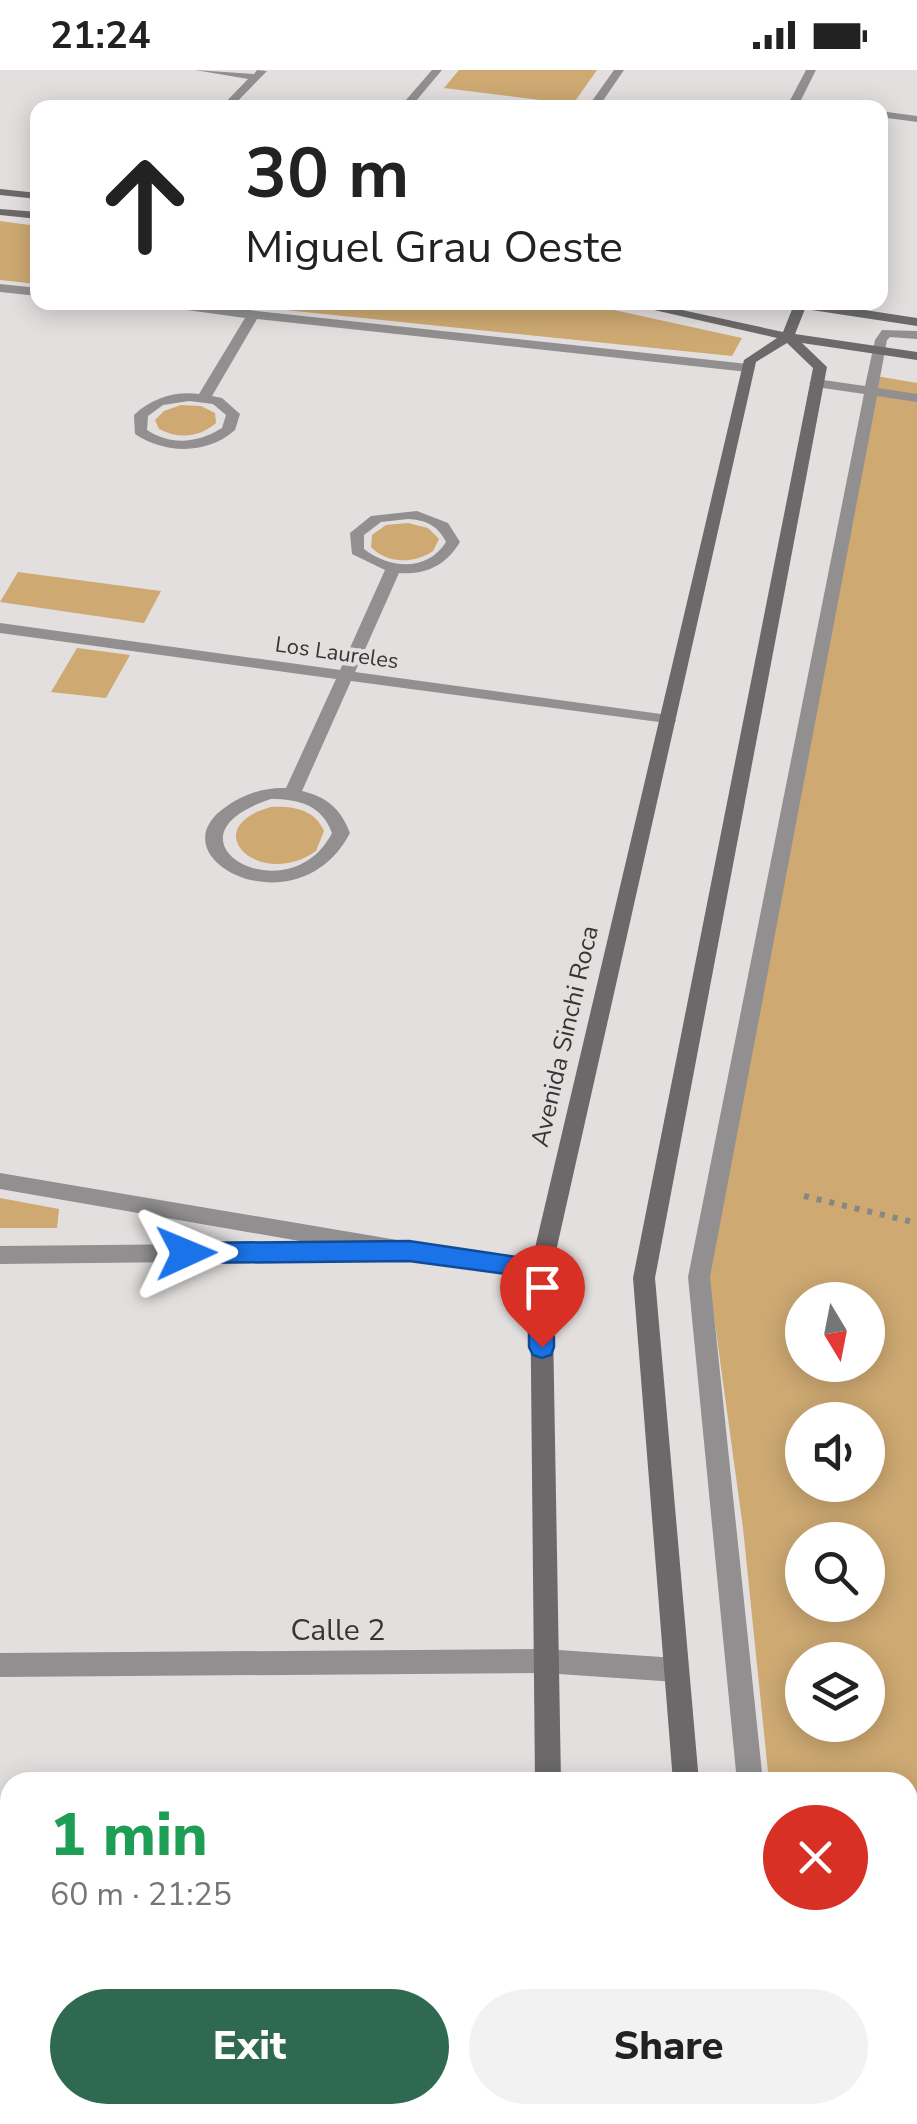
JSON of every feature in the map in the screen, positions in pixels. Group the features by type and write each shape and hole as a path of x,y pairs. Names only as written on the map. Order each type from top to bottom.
{"main road":[{"path":"0,192 30,195"},
{"path":"0,212 30,215"},
{"path":"663,310 788,336 917,356"},
{"path":"748,368 750,360 788,336 798,310"},
{"path":"834,310 917,322"},
{"path":"685,1772 644,1278 820,367 788,336"},
{"name":"Avenida Sinchi Roca","path":"548,1772 541,1269 748,368"}],"street":[{"path":"200,70 260,74"},
{"path":"411,100 437,70"},
{"path":"598,100 619,70"},
{"path":"795,100 810,70"},
{"path":"233,100 260,74"},
{"path":"888,115 917,119"},
{"path":"0,288 30,291"},
{"path":"207,310 748,368"},
{"path":"204,398 252,315"},
{"path":"749,1772 700,1277 879,350 886,333 917,335"},
{"path":"816,382 917,398"},
{"path":"204,398 218,401 232,414 228,430 219,437 174,445 148,438 140,431 140,416 159,402 204,398"},
{"path":"404,514 433,519 450,532 453,542 441,559 411,568 394,568 378,565 356,550 354,541 365,526 404,514"},
{"path":"292,794 394,568"},
{"name":"Los Laureles","path":"0,628 668,720"},
{"path":"292,794 328,807 337,819 341,833 327,858 294,874 274,876 253,874 222,859 215,847 219,819 250,798 292,794"},
{"path":"0,1180 409,1251 541,1269"},
{"path":"0,1256 409,1251"},
{"name":"Calle 2","path":"0,1665 544,1661 676,1670"}],"path":[{"path":"804,1196 917,1223"}],"shaded area":[{"path":"459,70 597,70 576,100 541,100 444,88"},
{"path":"0,221 30,225 30,283 0,280"},
{"path":"285,310 614,310 742,338 732,356"},
{"path":"876,376 917,383 917,1772 768,1772 743,1528 705,1251"},
{"path":"181,405 201,406 215,413 216,423 203,432 188,435 159,429 155,420 164,411"},
{"path":"408,523 428,528 439,539 433,551 401,560 385,557 371,547 372,535 386,525"},
{"path":"18,572 161,591 144,623 0,602"},
{"path":"77,648 130,655 106,698 51,692"},
{"path":"271,807 295,808 315,818 324,831 316,851 295,861 275,864 244,852 237,841 238,828 249,817"},
{"path":"0,1198 59,1209 57,1228 0,1228"}],"route":[{"path":"186,1253 409,1251 541,1269 542,1347"}]}
